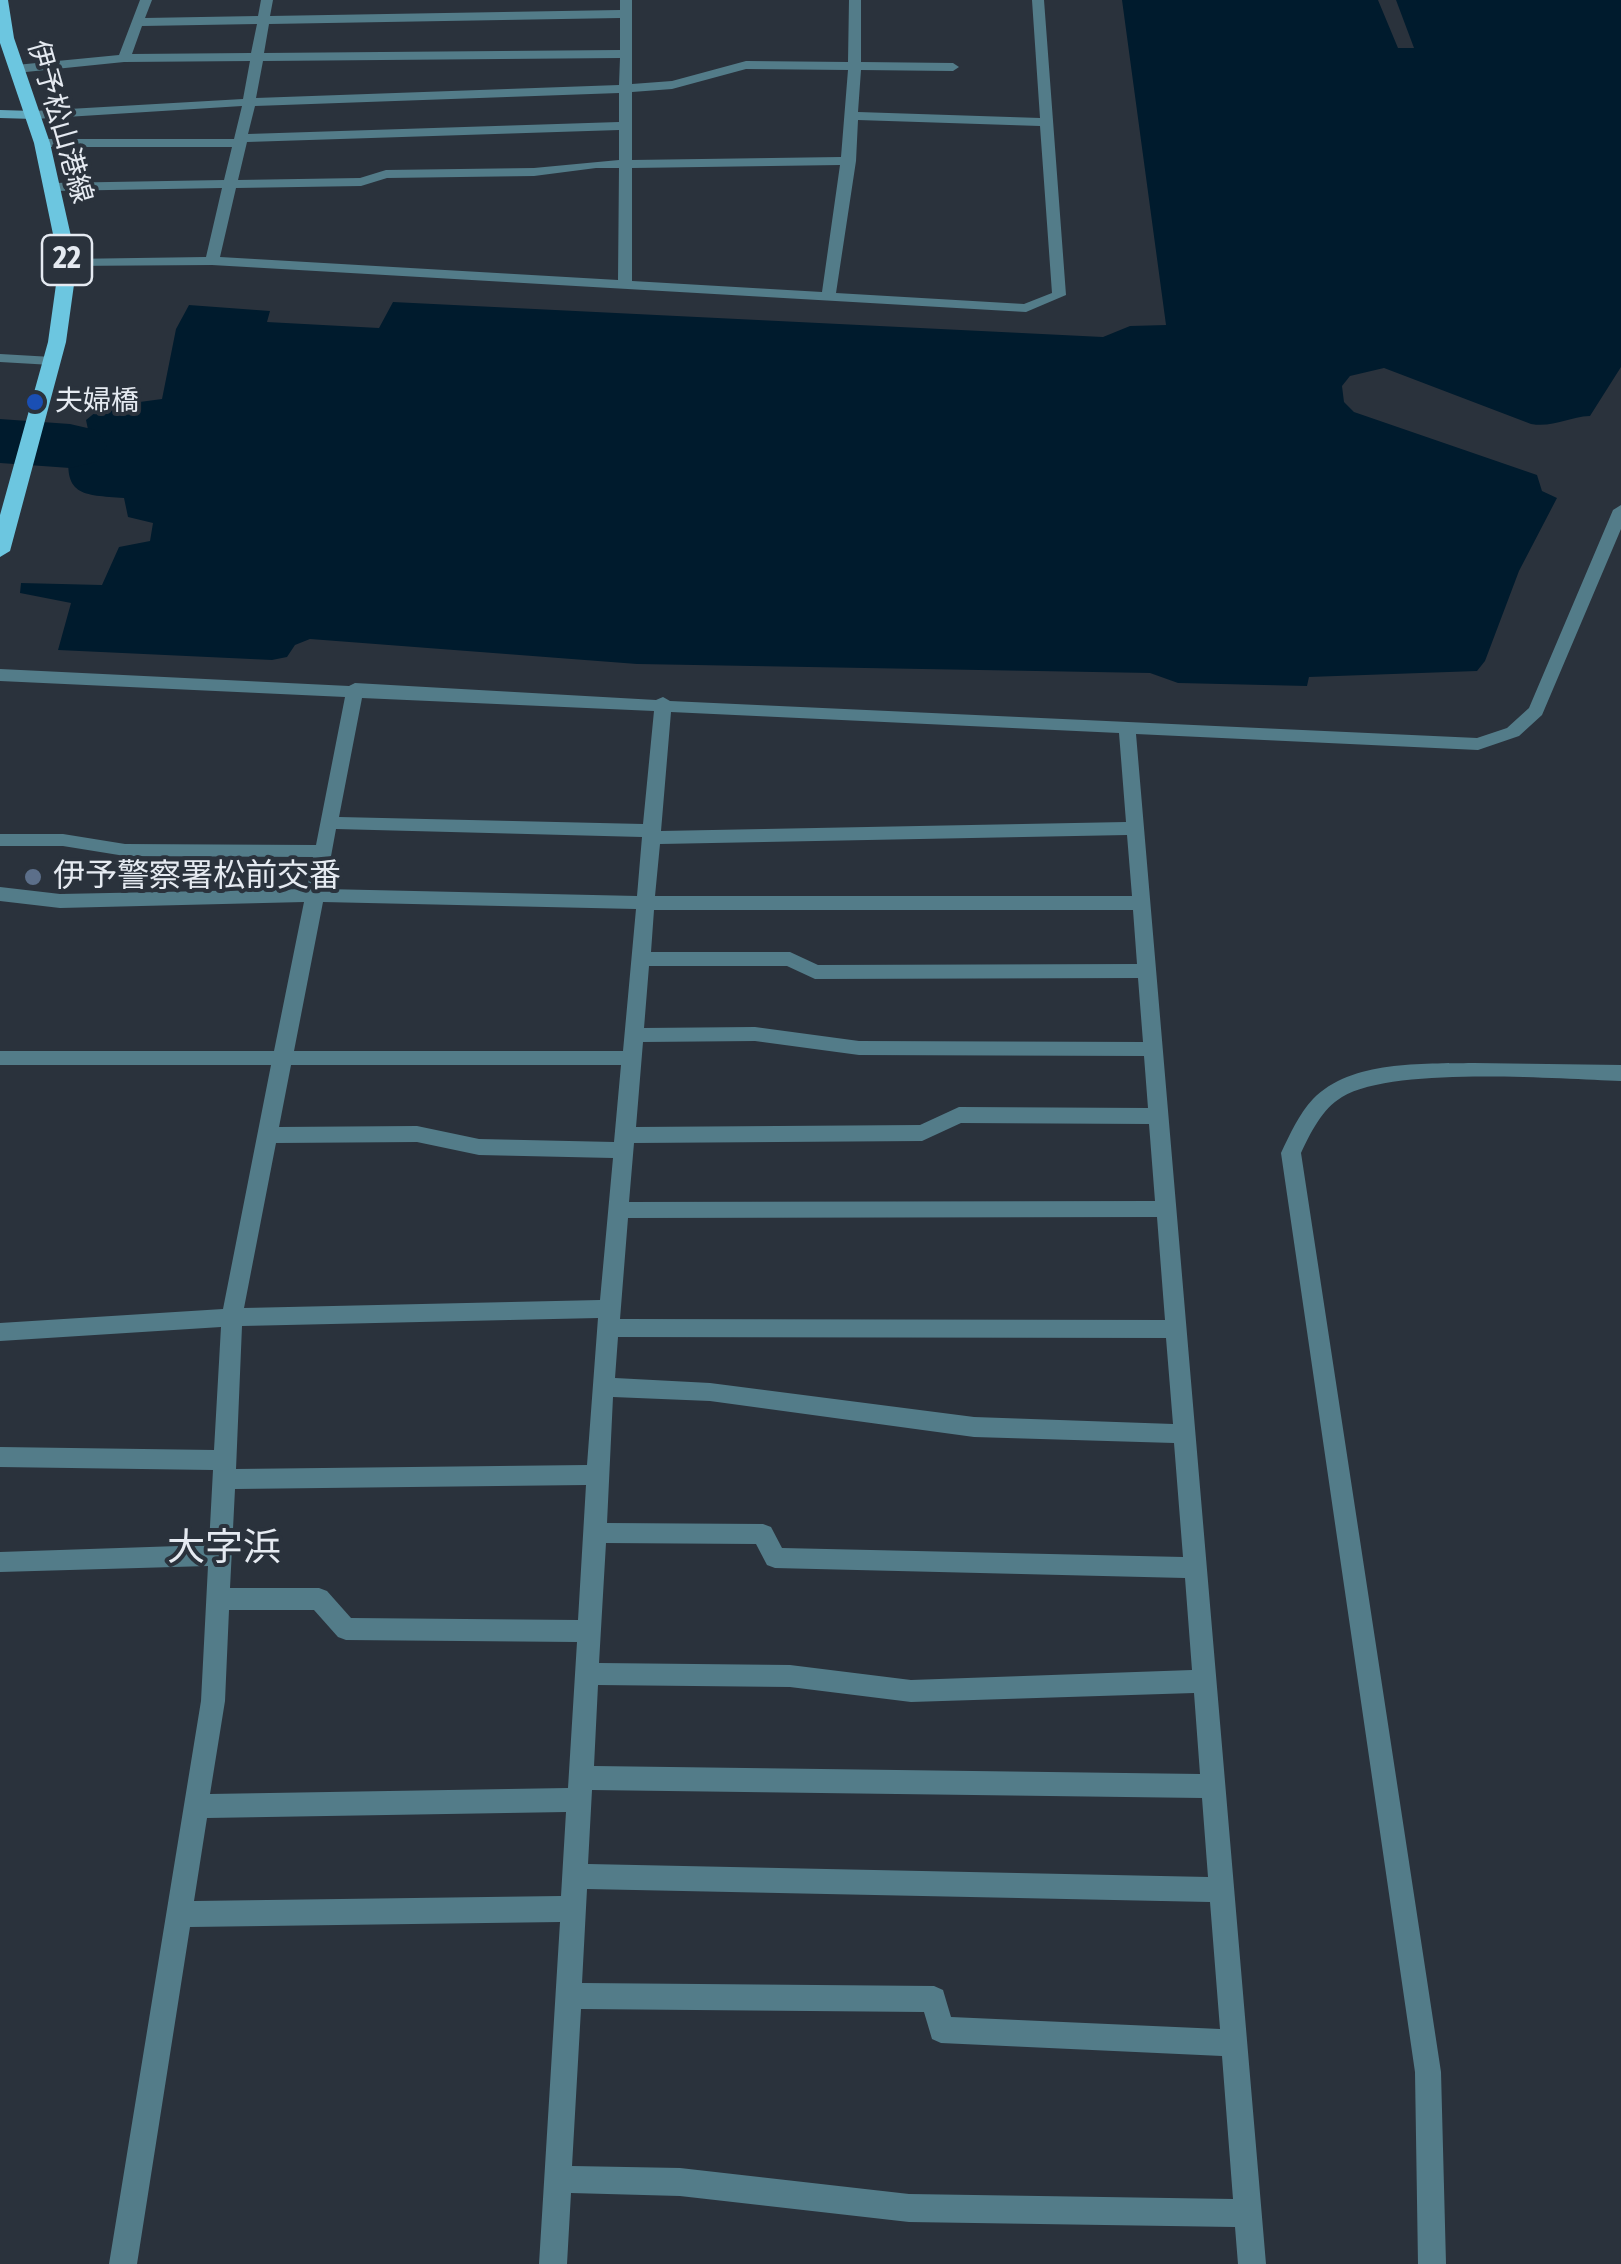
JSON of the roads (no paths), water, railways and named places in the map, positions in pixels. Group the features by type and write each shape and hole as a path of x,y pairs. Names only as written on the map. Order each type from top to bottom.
{"main road":[{"name":"伊予松山港線","path":"0,0 16,69 42,143 68,263 52,361 7,504 0,551"},
{"path":"0,114 34,115"}],"street":[{"path":"124,58 146,0"},
{"path":"212,261 249,103 268,0"},
{"path":"828,298 853,116 857,66 855,0"},
{"path":"68,263 212,261 1026,308 1059,295 1038,0"},
{"path":"138,22 626,7 625,286"},
{"path":"16,69 124,58 626,54"},
{"path":"34,115 672,85 746,65 953,67"},
{"path":"853,116 1047,122"},
{"path":"42,143 625,126"},
{"path":"53,187 360,182 386,174 534,172 626,163 849,160"},
{"path":"0,358 52,361"},
{"path":"0,675 1478,744 1513,732 1536,710 1621,510"},
{"path":"123,2264 213,1702 232,1317 356,689"},
{"path":"553,2264 603,1388 663,703"},
{"path":"1128,728 1252,2264"},
{"path":"330,823 651,835 1136,828"},
{"path":"0,840 63,840 125,850 324,851"},
{"path":"0,894 60,902 315,895 645,902 1142,903"},
{"path":"640,960 790,959 815,972 1148,971"},
{"path":"633,1035 755,1034 858,1048 1154,1049"},
{"path":"0,1058 631,1058"},
{"path":"1432,2264 1428,2072 1292,1153 1305,1121 1336,1091 1376,1076 1621,1073"},
{"path":"269,1135 417,1134 480,1147 922,1133 959,1114 1159,1116"},
{"path":"618,1210 1166,1209"},
{"path":"0,1332 232,1317 1176,1329"},
{"path":"603,1388 710,1392 974,1427 1184,1434"},
{"path":"0,1457 225,1469 598,1475"},
{"path":"595,1533 762,1534 775,1558 1195,1568"},
{"path":"0,1562 220,1555"},
{"path":"218,1598 319,1599 346,1630 589,1632"},
{"path":"586,1674 790,1676 911,1691 1204,1681"},
{"path":"196,1806 580,1789 1212,1786"},
{"path":"575,1876 1221,1890"},
{"path":"179,1914 573,1909"},
{"path":"568,1996 934,1999 941,2030 1233,2043"},
{"path":"558,2179 680,2182 909,2208 1248,2213"}],"water":[{"path":"1122,0 1378,0 1398,48 1414,48 1396,0 1621,0 1621,367 1590,416 1546,425 1531,424 1384,368 1350,376 1342,386 1344,402 1354,412 1537,475 1542,491 1557,498 1519,571 1485,661 1477,671 1309,677 1307,686 1178,683 1150,673 637,664 310,639 295,645 287,657 272,660 58,650 71,603 20,593 21,583 102,585 119,547 150,541 153,523 128,517 124,498 97,496 72,484 70,446 90,439 86,420 102,407 162,399 176,329 189,305 270,311 267,322 379,328 393,302 1103,337 1130,326 1166,325"}],"waterway":[{"path":"0,441 70,446"}],"place":[{"name":"夫婦橋","path":"35,402"},
{"name":"伊予警察署松前交番","path":"33,877"}],"district":[{"name":"大字浜","path":"224,1549"}]}
